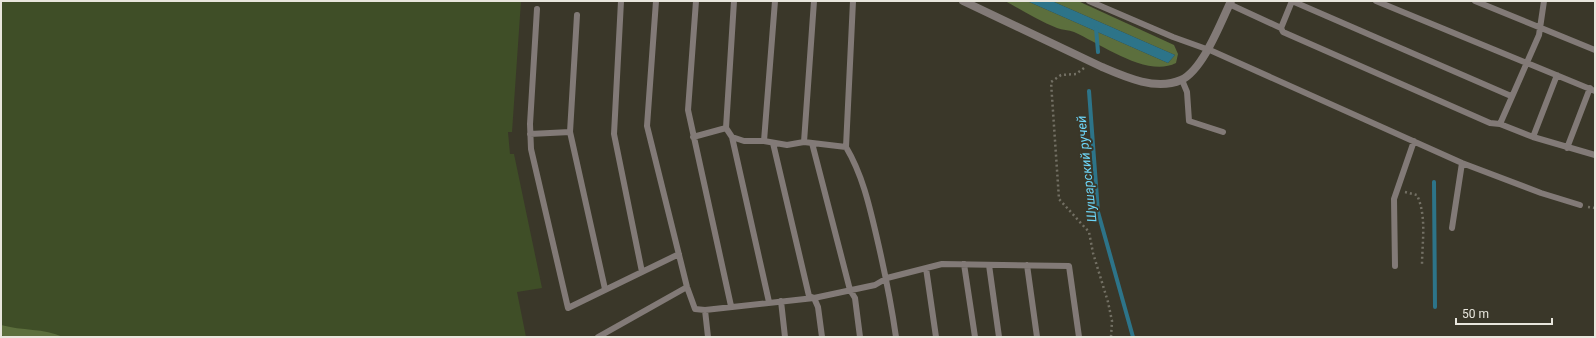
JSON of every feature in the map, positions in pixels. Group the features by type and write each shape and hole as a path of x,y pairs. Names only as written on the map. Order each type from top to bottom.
{"street":[{"path":"963,1 1090,62 1125,77 1160,84 1182,80 1210,51 1230,3"}],"lane":[{"path":"622,1 614,134 642,272"},
{"path":"656,1 647,126 687,287 695,310 814,298 875,285 886,278 942,264 1069,266 1079,337"},
{"path":"696,1 688,110 731,306"},
{"path":"734,1 726,128 732,137 769,302"},
{"path":"764,141 775,1"},
{"path":"804,142 814,1"},
{"path":"853,1 846,147 856,163 868,198 886,278 896,337"},
{"path":"1089,1 1167,35 1210,51 1462,163 1541,193 1580,205"},
{"path":"1281,28 1292,1 1511,96"},
{"path":"1376,1 1592,90 1568,148"},
{"path":"1475,1 1595,50"},
{"path":"1500,124 1539,35 1544,1"},
{"path":"1230,3 1281,28 1283,32 1475,117 1490,123 1500,124 1568,148 1595,155"},
{"path":"537,8 530,134 531,149 568,308 679,254"},
{"path":"576,14 570,132 605,289"},
{"path":"1533,136 1557,75"},
{"path":"1182,80 1187,92 1189,120 1223,132"},
{"path":"693,137 726,128"},
{"path":"530,134 570,132"},
{"path":"732,137 744,141 764,141 787,145 804,142 846,147"},
{"path":"1395,266 1394,199 1414,141"},
{"path":"773,143 809,296 814,298 818,307 822,337"},
{"path":"812,143 850,290 855,298 860,337"},
{"path":"1452,228 1462,163"},
{"path":"964,264 975,337"},
{"path":"989,265 999,337"},
{"path":"1028,265 1037,337"},
{"path":"926,268 936,337"},
{"path":"598,337 687,287"},
{"path":"780,301 785,337"},
{"path":"705,310 708,337"}],"path":[{"path":"1090,62 1080,72 1076,74 1061,75 1051,82 1059,199 1089,232 1093,253 1108,302 1112,321 1111,337"},
{"path":"1397,192 1408,192 1417,195 1422,205 1424,225 1422,266"}],"green space":[{"path":"1,1 521,1 512,132 508,132 510,154 514,154 542,288 517,292 526,337 1,337"},
{"path":"1005,1 1027,1 1168,63 1175,55 1052,1 1078,1 1174,45 1178,54 1176,63 1164,66 1152,66 1124,58 1074,32 1059,29 1037,19"},
{"path":"1,325 48,332 63,337 6,337 1,335"}],"water":[{"path":"1027,1 1052,1 1175,55 1168,63"}],"waterway":[{"name":"Шушарский ручей","path":"1096,28 1098,52"},
{"name":"Шушарский ручей","path":"1089,91 1098,212 1133,337"},
{"path":"1434,182 1435,307"}]}
